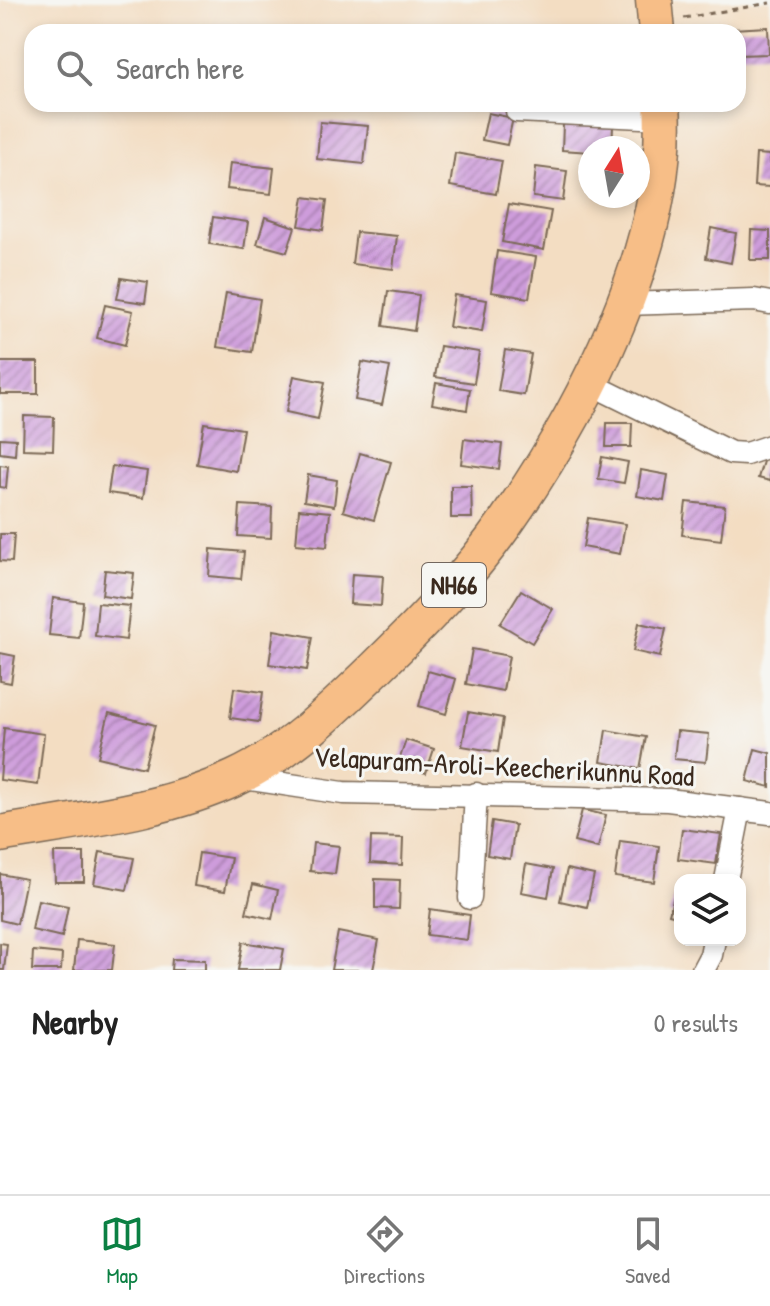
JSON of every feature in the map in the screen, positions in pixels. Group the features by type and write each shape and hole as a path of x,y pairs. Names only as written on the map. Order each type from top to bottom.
{"highway":[{"name":"NH66","path":"0,834 183,798 236,777 275,754 341,703 420,624 505,523 589,383 624,304 650,222 659,171 663,112"}],"street":[{"path":"624,304 754,300 770,303"},
{"path":"589,383 731,453 746,454 770,446"},
{"name":"Velapuram-Aroli-Keecherikunnu Road","path":"236,777 343,793 668,800 770,813"},
{"path":"470,898 476,794"},
{"path":"727,874 740,809"},
{"path":"703,970 713,946"}],"path":[{"path":"656,18 770,3"}],"building":[{"path":"768,27 769,54 746,55 746,28"},
{"path":"488,113 513,118 507,145 482,140"},
{"path":"320,122 368,126 364,164 317,159"},
{"path":"563,124 613,126 613,136 578,136 578,151 562,150"},
{"path":"455,153 502,161 496,194 450,186"},
{"path":"756,154 770,155 770,187 754,186"},
{"path":"230,163 274,168 271,194 227,189"},
{"path":"536,167 567,171 563,201 533,197"},
{"path":"304,197 327,200 323,230 299,226"},
{"path":"509,204 551,211 544,250 502,242"},
{"path":"213,217 248,222 244,249 209,244"},
{"path":"265,217 295,227 287,252 257,244"},
{"path":"711,228 736,233 731,263 706,258"},
{"path":"751,230 770,231 770,260 750,260"},
{"path":"356,232 397,236 393,269 352,264"},
{"path":"497,251 536,257 529,298 491,292"},
{"path":"121,278 148,282 145,303 117,299"},
{"path":"388,291 419,295 414,331 383,326"},
{"path":"226,293 260,299 252,352 217,347"},
{"path":"454,295 487,300 482,332 449,327"},
{"path":"105,305 133,311 125,345 97,338"},
{"path":"440,346 479,352 474,383 435,377"},
{"path":"505,350 531,354 524,395 498,391"},
{"path":"0,362 38,362 38,394 0,394"},
{"path":"362,362 390,367 382,405 355,400"},
{"path":"294,376 325,382 318,419 286,412"},
{"path":"436,383 470,389 467,410 432,404"},
{"path":"24,416 54,417 53,450 23,449"},
{"path":"204,423 243,429 236,471 197,464"},
{"path":"607,423 632,423 631,447 606,447"},
{"path":"0,438 16,439 15,455 0,453"},
{"path":"464,439 502,444 499,469 461,464"},
{"path":"360,453 391,462 374,520 343,511"},
{"path":"602,457 628,462 624,483 598,479"},
{"path":"764,458 770,460 770,481 758,478"},
{"path":"0,465 8,466 6,488 0,487"},
{"path":"112,466 147,471 143,498 108,493"},
{"path":"641,470 668,475 664,501 637,496"},
{"path":"308,475 337,480 334,506 304,501"},
{"path":"451,486 471,486 472,518 451,518"},
{"path":"686,502 725,506 721,540 682,535"},
{"path":"240,505 272,507 271,538 238,536"},
{"path":"299,509 330,512 327,547 296,544"},
{"path":"588,518 625,524 620,554 583,547"},
{"path":"0,534 14,534 12,562 0,561"},
{"path":"211,549 244,552 241,579 209,576"},
{"path":"105,570 134,573 131,599 102,595"},
{"path":"352,574 383,576 381,606 350,604"},
{"path":"521,590 553,609 532,643 500,624"},
{"path":"53,598 83,602 79,638 49,635"},
{"path":"98,603 130,606 126,640 95,636"},
{"path":"639,623 666,629 660,657 633,651"},
{"path":"274,630 313,637 307,670 269,664"},
{"path":"472,649 509,656 503,691 466,684"},
{"path":"0,653 15,656 11,683 0,681"},
{"path":"428,671 456,679 446,714 419,706"},
{"path":"234,688 263,692 259,722 230,718"},
{"path":"468,712 503,718 498,752 462,746"},
{"path":"109,713 155,725 144,768 98,757"},
{"path":"4,728 44,734 38,785 0,780"},
{"path":"606,730 646,737 640,769 601,762"},
{"path":"677,731 709,734 706,762 674,759"},
{"path":"406,740 434,749 426,773 398,764"},
{"path":"755,749 770,753 770,787 747,781"},
{"path":"582,810 606,815 598,848 574,842"},
{"path":"492,821 515,825 510,859 487,855"},
{"path":"682,829 721,834 716,864 678,859"},
{"path":"371,837 403,838 402,865 370,863"},
{"path":"620,841 659,846 654,882 615,877"},
{"path":"313,843 339,846 335,874 310,871"},
{"path":"100,852 134,858 127,890 94,884"},
{"path":"54,853 84,853 84,882 55,882"},
{"path":"199,853 231,858 225,891 194,886"},
{"path":"526,864 553,869 548,897 521,892"},
{"path":"567,869 594,875 587,907 560,901"},
{"path":"0,874 26,879 17,924 0,920"},
{"path":"375,879 400,880 399,909 375,908"},
{"path":"253,884 278,890 272,919 246,913"},
{"path":"674,896 674,915 669,914"},
{"path":"38,900 68,906 62,937 32,930"},
{"path":"430,909 470,915 467,940 427,935"},
{"path":"338,932 379,940 373,970 331,970"},
{"path":"77,940 115,944 112,970 74,970"},
{"path":"243,942 284,949 280,970 238,970"},
{"path":"0,943 7,944 4,970 0,970"},
{"path":"33,951 62,954 61,970 32,970"},
{"path":"172,959 205,960 205,970 171,970"}]}
